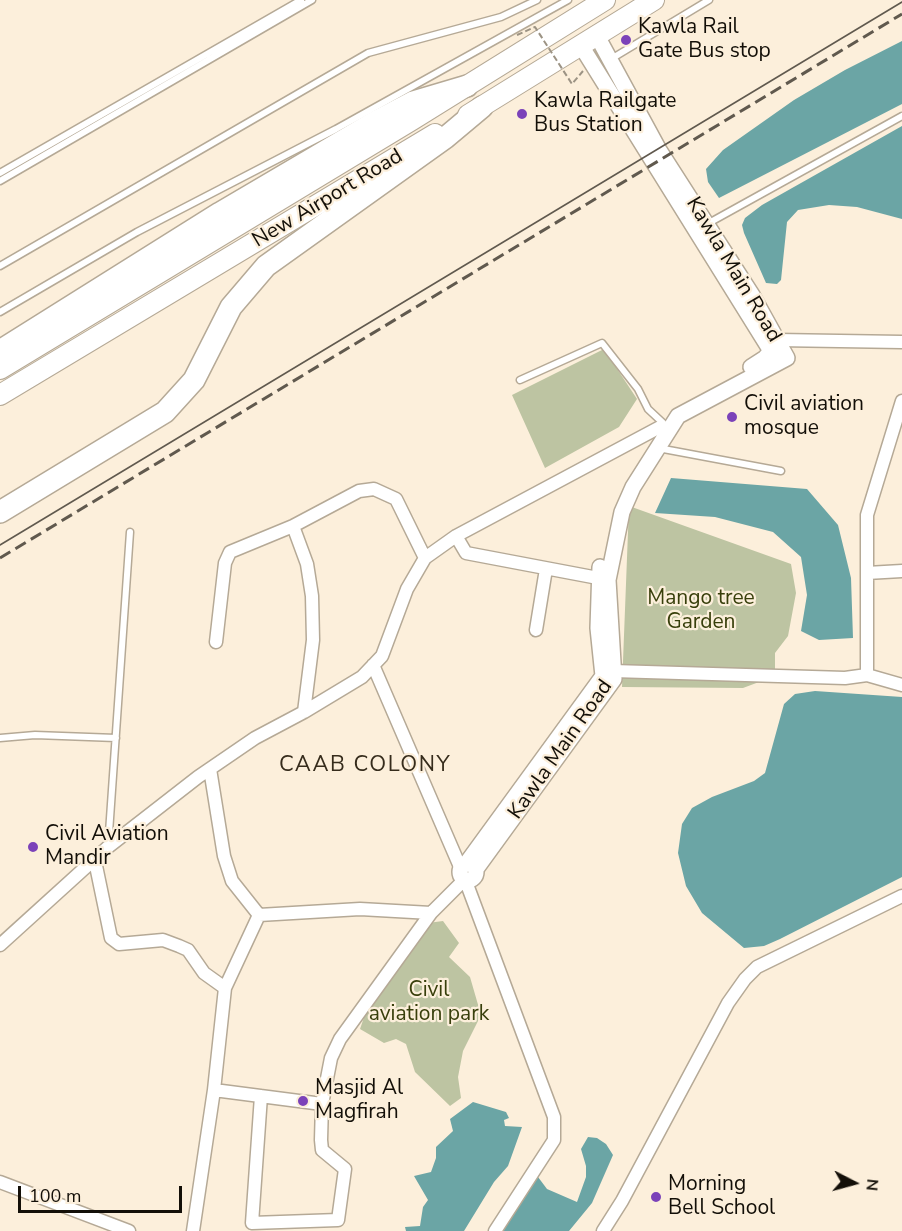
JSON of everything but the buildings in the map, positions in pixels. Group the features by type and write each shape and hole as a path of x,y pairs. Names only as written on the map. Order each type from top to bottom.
{"highway":[{"name":"New Airport Road","path":"0,369 605,0"},
{"name":"New Airport Road","path":"0,395 482,107 654,0"},
{"path":"0,351 213,218 373,123 413,102 467,86"},
{"path":"0,512 165,412 182,397 194,380 231,307 266,266 438,144 482,107"}],"street":[{"name":"Kawla Main Road","path":"467,870 614,679 608,580 622,512 633,487 678,416 787,358 752,295 659,150 611,59 588,39"},
{"name":"Kawla Main Road","path":"467,870 603,676 598,628 598,578 614,509 624,485 670,414 765,358 771,351 588,39"},
{"path":"777,340 902,342"},
{"path":"867,675 867,515 902,401"},
{"path":"0,945 108,847 210,769 255,738 304,712 362,676 382,656 407,589 425,558 456,536 661,425"},
{"path":"216,642 225,563 230,552 293,526 359,491 374,489 396,499 425,558"},
{"path":"251,544 293,526 307,564 312,596 313,640 304,712"},
{"path":"456,536 466,553 598,578"},
{"path":"536,630 546,569"},
{"path":"867,573 902,572"},
{"path":"373,665 467,870 554,1117 554,1140 495,1231"},
{"path":"613,670 845,678 867,675 902,685"},
{"path":"210,769 224,856 232,881 259,915"},
{"path":"95,861 111,938 119,944 163,940 188,950 204,973 225,988"},
{"path":"338,1220 345,1169 322,1150 322,1104 331,1058 340,1039 431,912 467,870"},
{"path":"607,1229 728,1003 744,979 757,968 902,896"},
{"path":"259,915 360,909 431,912"},
{"path":"193,1231 214,1090 225,988 259,915"},
{"path":"214,1090 322,1104"},
{"path":"261,1096 252,1223 338,1220 348,1231"},
{"path":"0,1182 129,1231"}],"lane":[{"path":"0,172 301,0"},
{"path":"0,181 312,0"},
{"path":"0,266 368,53 501,17 537,0"},
{"path":"0,312 136,232 336,129 534,21 568,0"},
{"path":"611,59 709,0"},
{"path":"707,224 902,116"},
{"path":"520,380 602,344 638,389 648,409 661,425"},
{"path":"658,448 781,471"},
{"path":"108,847 130,532"},
{"path":"0,738 35,735 116,738"}],"path":[{"path":"517,35 535,27 572,84 583,71"}],"green space":[{"path":"604,349 637,399 619,427 545,468 512,395"},
{"name":"Mango tree Garden","path":"629,506 791,564 796,593 788,636 775,653 775,676 743,688 622,687"},
{"name":"Civil aviation park","path":"443,921 459,943 449,957 470,977 481,1015 463,1051 458,1077 461,1098 450,1106 415,1072 406,1044 396,1039 384,1043 360,1029 369,1003 428,923"}],"water":[{"path":"902,41 902,104 719,198 708,182 706,169 723,150 794,100 845,70"},
{"path":"902,126 902,219 857,207 829,205 798,210 787,222 781,280 777,284 766,283 744,233 742,225 745,218 762,205"},
{"path":"671,478 807,489 838,525 851,578 853,638 819,640 801,631 807,595 801,557 773,532 715,517 655,513"},
{"path":"815,691 902,697 902,877 780,939 764,946 744,948 702,913 686,886 678,853 682,824 692,808 712,797 754,781 765,773 784,704 795,694"},
{"path":"473,1102 506,1112 509,1118 504,1120 505,1126 522,1127 508,1166 494,1182 464,1231 406,1231 405,1227 420,1226 423,1207 428,1200 414,1176 431,1172 436,1158 436,1147 453,1131 450,1119"},
{"path":"588,1137 597,1138 606,1144 613,1155 592,1203 569,1231 490,1231 532,1169 547,1189 577,1202 586,1177 586,1166 581,1149"}],"tram line":[{"path":"0,545 902,2"}],"railway":[{"path":"0,558 902,14"}],"place":[{"name":"Kawla Rail Gate Bus stop","path":"626,40"},
{"name":"Kawla Railgate Bus Station","path":"522,114"},
{"name":"Civil aviation mosque","path":"732,417"},
{"name":"Civil Aviation Mandir","path":"33,847"},
{"name":"Masjid Al Magfirah","path":"303,1101"},
{"name":"Morning Bell School","path":"656,1197"}],"district":[{"name":"CAAB COLONY","path":"365,766"}]}
